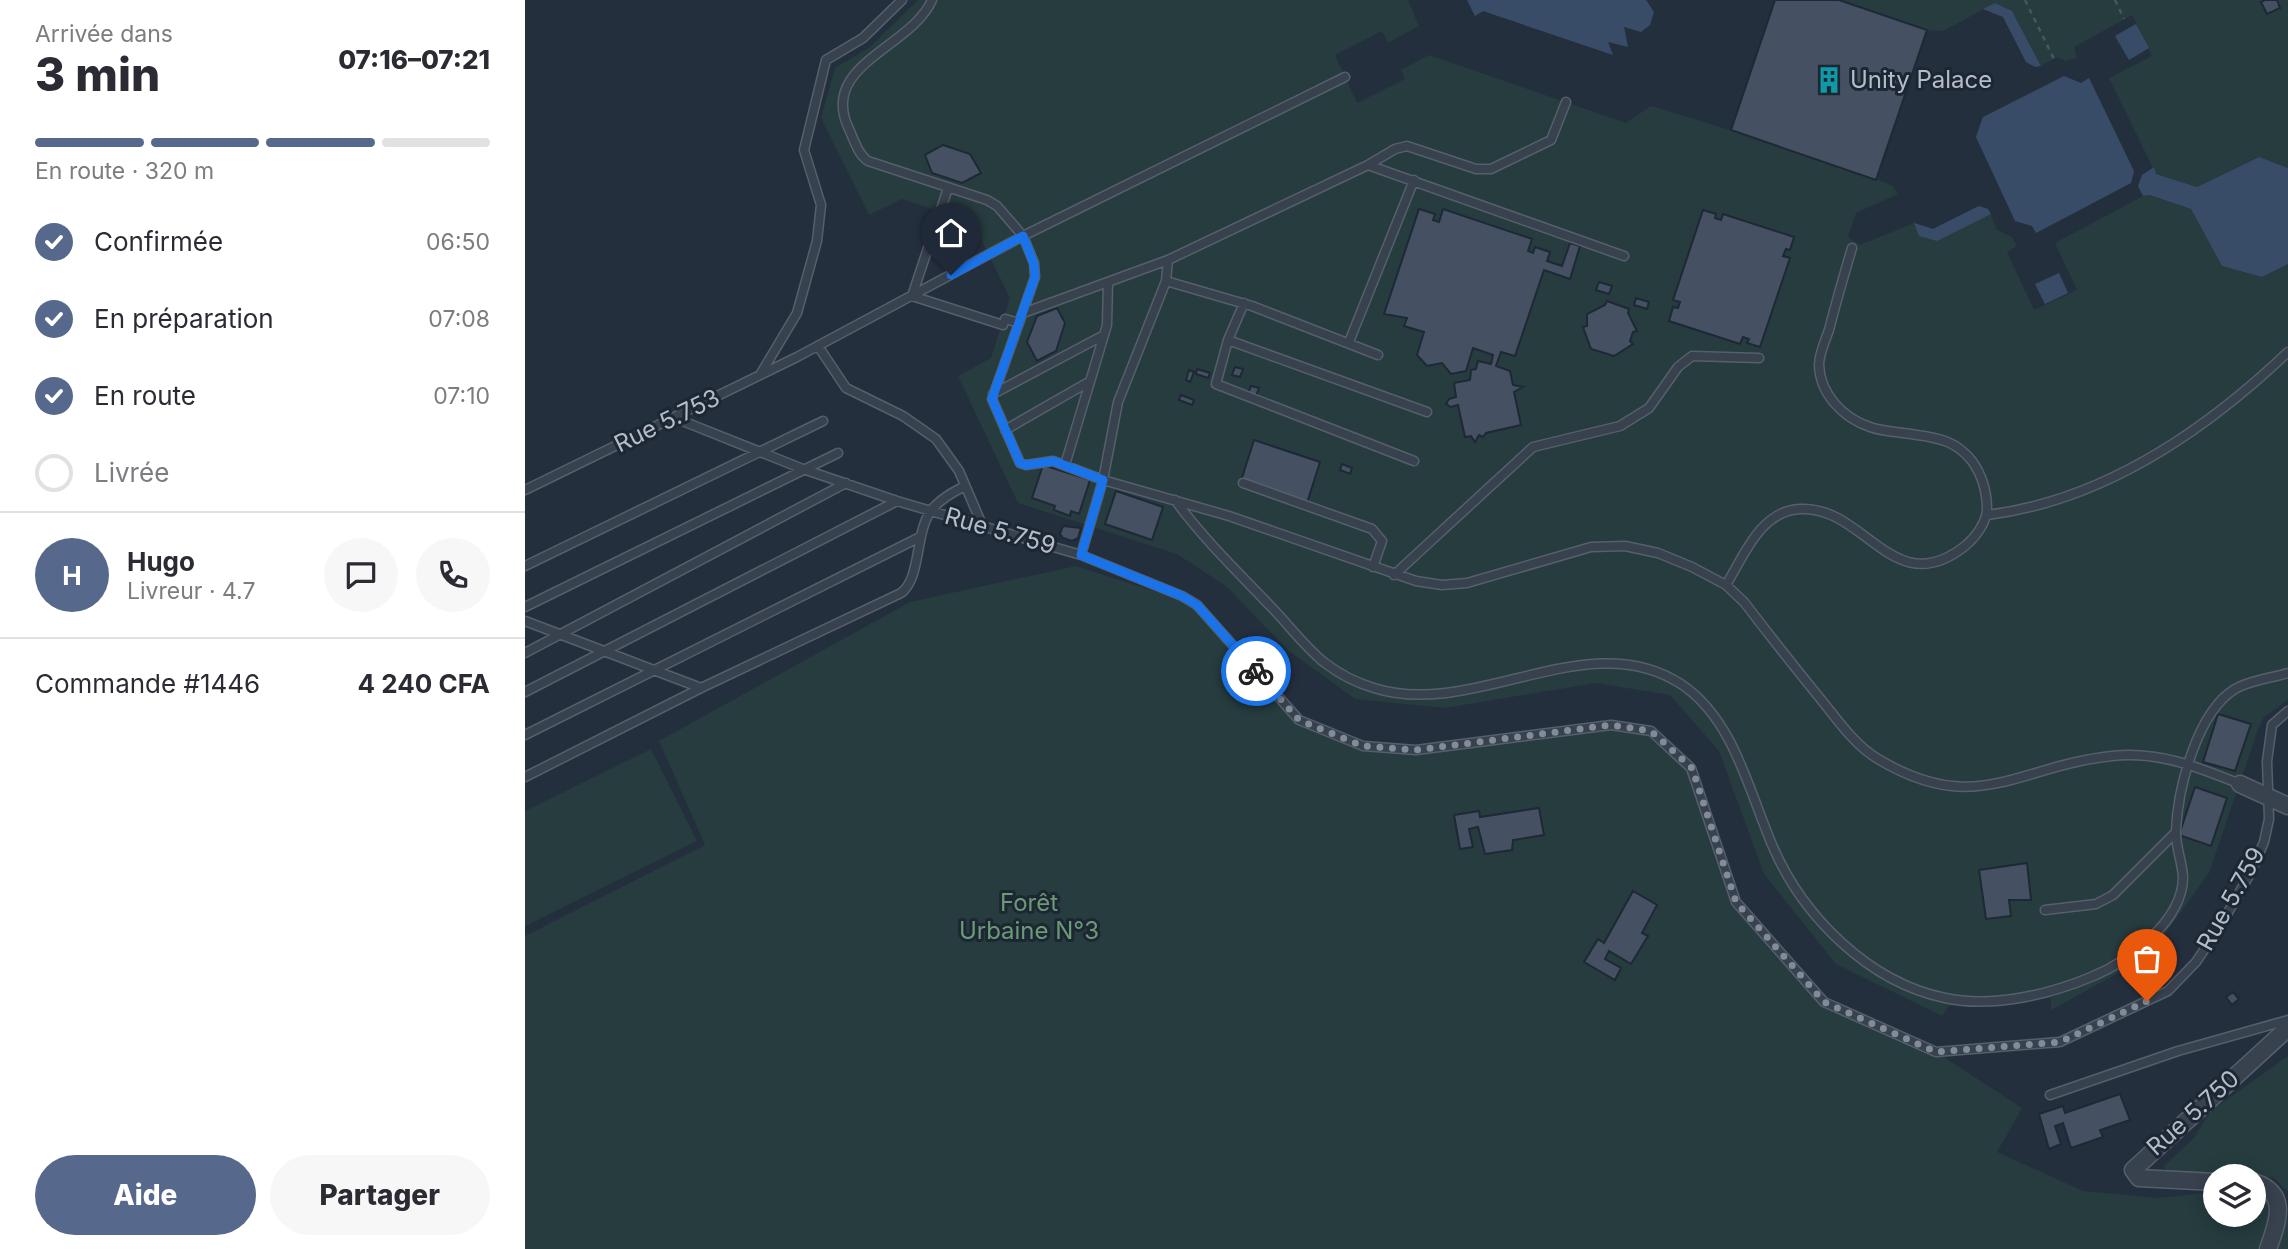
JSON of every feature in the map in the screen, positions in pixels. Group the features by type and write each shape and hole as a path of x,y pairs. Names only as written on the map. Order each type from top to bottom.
{"street":[{"path":"2240,784 2288,806"},
{"name":"Rue 5.750","path":"2203,1181 2139,1178 2133,1170 2288,1028"},
{"path":"2266,1185 2270,1186 2281,1200 2281,1212 2268,1249"}],"lane":[{"path":"760,374 797,313 817,241 821,205 804,150 826,61 863,38 902,0"},
{"path":"932,0 919,21 854,73 841,109 860,153 868,162 992,202 1023,236 1034,264 1035,277 993,394 993,404 1023,465 1045,460 1065,465 1103,480 1229,516 1394,575 1443,585 1467,583 1591,547 1625,546 1658,553 1725,585 1744,602 1852,737 1877,758 1903,771 1937,783 1968,789 1994,786 2112,756 2156,756 2188,764 2240,784"},
{"name":"Rue 5.753","path":"525,490 809,351 1023,236 1345,77"},
{"path":"1023,313 1168,260 1368,165 1395,149 1408,146 1476,169 1491,169 1551,140 1566,102"},
{"path":"1368,165 1624,256"},
{"path":"1349,342 1414,180"},
{"path":"948,188 912,296 1004,322 1019,323"},
{"path":"1725,585 1762,527 1784,512 1801,509 1822,512 1897,558 1929,565 1951,557 1973,540 1987,515 1987,498 1982,478 1960,448 1940,438 1869,427 1839,409 1827,394 1819,363 1852,248"},
{"path":"1081,555 1103,480 1118,402 1166,281 1168,260"},
{"path":"1166,281 1244,303 1378,355"},
{"path":"1065,465 1087,383 1104,335 1109,310 1108,282"},
{"path":"1244,303 1215,379 1220,387 1414,461"},
{"path":"993,394 1104,335"},
{"path":"1228,340 1427,412"},
{"path":"818,346 845,388 903,416 936,439 949,456 983,527"},
{"path":"1987,515 2051,503 2130,468 2206,425 2288,352"},
{"path":"1394,575 1533,447 1620,426 1649,408 1678,367 1692,356 1759,358"},
{"path":"1005,430 1087,383"},
{"name":"Rue 5.759","path":"675,418 803,469 930,511 1081,555 1182,596 1197,605 1299,720 1363,746 1416,750 1611,725 1651,731 1692,768 1736,902 1824,1002 1936,1052 2060,1042 2168,991 2196,962 2251,872 2269,819 2267,761 2272,724 2288,711"},
{"path":"525,566 823,421"},
{"path":"525,607 838,453"},
{"path":"525,653 846,483"},
{"path":"1243,483 1372,529 1382,541 1374,567"},
{"path":"525,777 701,688 901,593 912,580 918,538 930,511 965,486"},
{"path":"1175,500 1195,527 1324,662 1374,689 1403,694 1445,693 1598,663 1635,664 1659,670 1686,687 1711,712 1731,745 1775,851 1808,907 1839,942 1871,965 1907,984 1944,998 2013,999 2060,989 2096,975 2129,957 2161,926 2180,898 2183,877 2175,833 2188,764 2212,709 2237,688 2288,673"},
{"path":"525,692 898,501"},
{"path":"525,736 918,538"},
{"path":"525,621 701,688"},
{"path":"2045,910 2096,904 2113,895 2175,833"},
{"path":"2050,1095 2178,1051 2288,1020"}],"path":[{"path":"2025,0 2054,59"},
{"path":"2115,0 2124,19"}],"green space":[{"path":"918,0 1408,0 1419,26 1388,43 1382,31 1335,55 1357,103 1405,79 1401,70 1429,55 1626,123 1651,106 1730,130 1775,0 2288,0 2288,168 2258,157 2197,187 2156,174 2109,78 2152,56 2132,15 2074,47 2077,58 2066,61 2057,57 2041,66 2012,11 1995,3 1943,31 1927,30 1876,179 1893,186 1898,194 1856,213 1848,237 1860,245 1914,223 1933,229 1979,206 1988,209 1997,230 2012,237 2017,246 2007,252 2034,310 2077,290 2055,243 2143,196 2150,195 2191,209 2222,266 2262,277 2288,264 2288,700 2264,717 2259,727 2209,873 2149,956 2051,1010 2051,998 1948,1006 1942,1016 1836,964 1764,874 1719,751 1670,695 1596,683 1445,708 1355,699 1289,651 1226,586 1177,554 1018,503 958,376 991,358 1010,298 973,223 902,199 869,215 821,118 835,68 870,47"},
{"name":"Forêt Urbaine N°3","path":"1076,566 1197,605 1299,720 1363,746 1416,750 1611,725 1651,731 1691,768 1736,902 1824,1002 1936,1052 2022,1108 1997,1152 2083,1191 2158,1198 2203,1193 2203,1227 2266,1227 2266,1195 2272,1203 2271,1218 2261,1249 525,1249 525,936 705,845 659,741 910,602"},
{"path":"651,749 697,841 525,926 525,811"},
{"path":"2288,1056 2288,1192 2273,1177 2266,1177 2266,1164 2203,1164 2203,1176 2168,1176 2164,1166 2193,1139 2211,1111"},
{"path":"2288,1217 2288,1249 2276,1249"}],"water":[{"path":"1467,0 1646,0 1654,12 1650,25 1641,32 1624,27 1628,47 1608,42 1613,55 1483,11 1475,16"},
{"path":"1995,3 2012,11 2041,66 2035,67 2026,62 2003,17 1983,9"},
{"path":"2136,24 2149,48 2129,60 2115,36"},
{"path":"2064,76 2081,83 2089,78 2134,171 2131,183 2036,233 2032,226 2015,221 1976,137 1983,117"},
{"path":"2259,157 2288,168 2288,264 2262,277 2222,266 2191,209 2150,195 2143,196 2138,186 2142,175 2154,167 2156,174 2197,187"},
{"path":"1979,206 1988,209 1991,214 1937,241 1919,236 1914,223 1933,229"},
{"path":"2059,273 2068,293 2045,304 2035,284"}],"building":[{"name":"Unity Palace","path":"1775,0 1839,0 1927,30 1876,180 1731,130"},
{"path":"2277,0 2280,8 2267,14 2261,2"},
{"path":"943,145 970,154 981,173 962,183 932,173 925,155"},
{"path":"1419,209 1435,214 1433,220 1439,222 1443,209 1532,239 1528,251 1533,253 1535,247 1550,252 1547,261 1562,266 1570,243 1580,246 1570,279 1544,270 1515,356 1501,352 1496,366 1510,371 1513,385 1523,387 1514,392 1521,425 1486,433 1483,437 1479,435 1475,442 1471,436 1465,437 1458,405 1451,407 1446,404 1449,399 1456,397 1454,383 1470,380 1471,370 1476,369 1478,361 1491,364 1493,355 1473,348 1466,371 1451,374 1442,363 1427,366 1417,355 1424,332 1404,326 1407,318 1384,314"},
{"path":"1703,210 1716,214 1715,218 1721,220 1723,214 1794,237 1790,250 1786,249 1783,256 1790,258 1760,347 1747,343 1749,339 1743,337 1740,344 1669,321 1673,307 1678,308 1680,302 1673,300"},
{"path":"1599,282 1612,286 1609,294 1596,290"},
{"path":"1636,298 1649,302 1647,309 1634,305"},
{"path":"1607,301 1629,309 1628,313 1637,331 1633,332 1630,341 1633,344 1614,356 1591,349 1583,327 1587,326 1587,314 1605,305"},
{"path":"1057,308 1065,323 1056,351 1037,361 1027,342 1037,316"},
{"path":"1235,367 1243,369 1240,377 1232,375"},
{"path":"1197,369 1210,373 1208,378 1196,374"},
{"path":"1189,370 1194,372 1190,382 1186,380"},
{"path":"1251,386 1259,388 1255,399 1247,396"},
{"path":"1181,395 1194,400 1192,405 1179,400"},
{"path":"1254,440 1320,462 1307,503 1241,481"},
{"path":"1342,464 1352,468 1350,474 1340,470"},
{"path":"1043,465 1090,480 1079,514 1071,511 1070,516 1054,510 1055,506 1032,498"},
{"path":"1116,491 1163,507 1152,540 1105,524"},
{"path":"1063,526 1081,528 1078,538 1072,541 1063,538 1060,534"},
{"path":"2218,714 2251,724 2235,771 2203,762"},
{"path":"2195,787 2227,798 2211,846 2179,835"},
{"path":"1539,808 1544,835 1513,840 1512,850 1485,854 1478,827 1469,829 1473,847 1460,849 1454,815 1479,811 1480,817"},
{"path":"2027,863 2031,900 2009,900 2011,916 1986,919 1979,870"},
{"path":"1633,891 1657,905 1642,933 1648,936 1631,964 1609,951 1605,959 1621,968 1615,980 1584,962 1598,939 1604,943"},
{"path":"2233,992 2239,999 2232,1005 2226,997"},
{"path":"2120,1094 2130,1120 2100,1130 2103,1137 2071,1148 2063,1123 2055,1126 2061,1144 2049,1149 2039,1114 2063,1106 2065,1113"}],"way so far":[{"path":"1256,671 1299,720 1363,746 1416,750 1611,725 1651,731 1692,768 1736,902 1824,1002 1936,1052 2060,1042 2147,1001"}],"place":[{"name":"Unity Palace","path":"1829,80"}],"route":[{"path":"951,275 1023,236 1034,264 1035,277 992,399 1020,463 1026,465 1045,460 1053,461 1103,480 1081,555 1182,596 1197,605 1256,671"}]}
